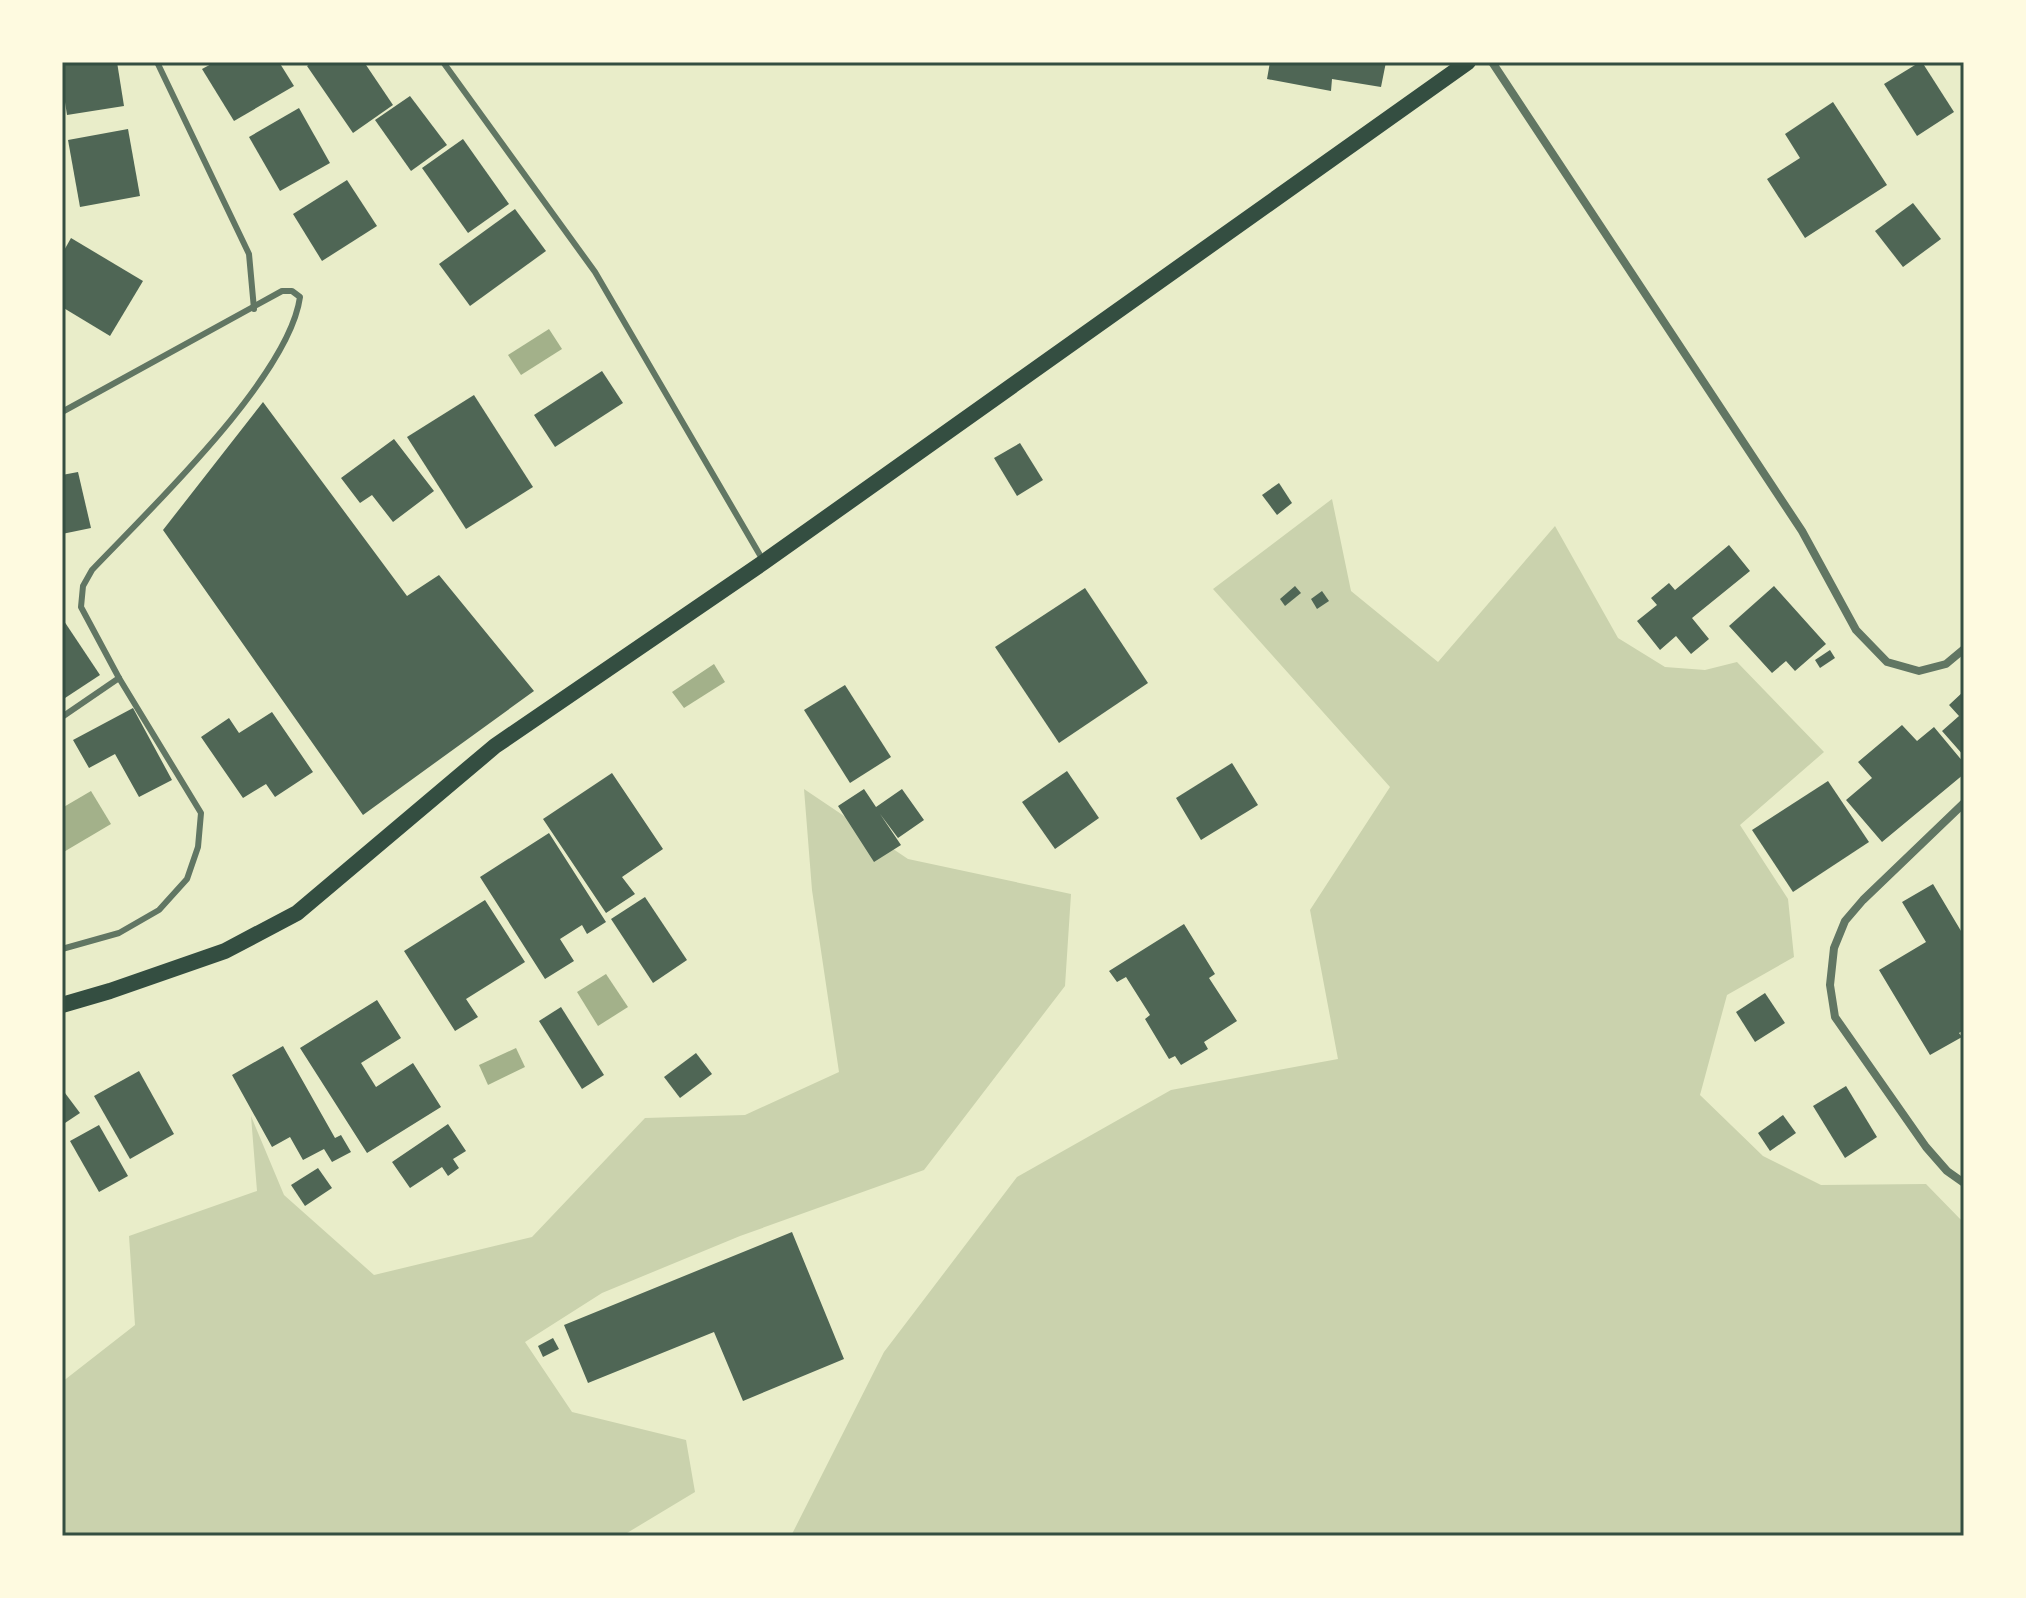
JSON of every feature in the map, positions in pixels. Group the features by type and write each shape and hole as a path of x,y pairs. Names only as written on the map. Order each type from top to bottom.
{"main road":[{"path":"62,1005 225,951 297,913 495,746 764,562 1468,62"}],"street":[{"path":"1492,62 1802,531 1863,638 1887,662 1919,671 1946,664 1964,649"},
{"path":"1964,803 1845,921 1834,948 1830,985 1835,1017 1926,1147 1947,1171 1964,1183"}],"lane":[{"path":"157,62 249,254 254,309"},
{"path":"443,62 595,272 764,562"},
{"path":"62,412 282,291 292,291 300,297 294,323 261,380 213,440 92,570 83,586 81,607 119,678 201,813 198,847 187,879 159,910 119,933 62,949"},
{"path":"62,717 119,678"}],"shaded area":[{"path":"549,329 562,349 521,375 508,355"},
{"path":"1332,499 1351,591 1438,662 1555,526 1618,638 1665,667 1705,670 1737,662 1824,752 1740,825 1788,899 1794,957 1727,995 1700,1095 1763,1156 1821,1185 1926,1184 1964,1223 1964,1536 791,1536 884,1352 1017,1177 1171,1090 1338,1059 1310,910 1390,787 1213,589"},
{"path":"714,664 725,682 684,708 672,692"},
{"path":"804,789 908,859 1071,894 1065,986 924,1170 740,1236 602,1293 525,1342 572,1412 686,1440 695,1492 622,1536 62,1536 62,1382 135,1325 129,1236 257,1191 251,1116 284,1195 374,1275 532,1237 645,1118 745,1115 839,1072 812,890"},
{"path":"91,791 111,824 62,853 62,808"},
{"path":"606,974 628,1007 598,1026 577,992"},
{"path":"516,1048 525,1067 488,1085 479,1065"}],"building":[{"path":"62,62 117,62 124,106 67,115"},
{"path":"215,62 279,62 294,86 234,121 202,69"},
{"path":"313,62 364,62 393,105 353,133 307,66"},
{"path":"1270,62 1386,62 1381,87 1332,79 1331,91 1267,79"},
{"path":"1920,62 1954,112 1917,136 1884,84"},
{"path":"410,96 447,145 411,171 375,120"},
{"path":"1833,102 1887,185 1805,238 1767,179 1800,158 1785,134"},
{"path":"299,108 330,163 280,191 249,137"},
{"path":"128,129 140,196 80,207 68,140"},
{"path":"463,139 509,204 468,233 422,168"},
{"path":"347,180 377,226 322,261 293,214"},
{"path":"1913,203 1941,239 1903,267 1875,231"},
{"path":"515,209 546,251 470,306 439,264"},
{"path":"71,238 143,281 110,336 62,307 62,254"},
{"path":"602,371 623,403 555,447 534,415"},
{"path":"474,395 533,487 466,529 407,437"},
{"path":"263,402 407,596 439,575 534,691 363,815 163,530"},
{"path":"394,439 434,491 393,522 372,495 360,503 341,478"},
{"path":"1020,443 1043,480 1017,496 994,458"},
{"path":"78,472 91,528 62,534 62,475"},
{"path":"1279,483 1292,503 1277,515 1262,495"},
{"path":"1729,545 1750,571 1692,618 1709,639 1691,654 1676,636 1660,650 1637,621 1657,605 1651,598 1669,583 1675,590"},
{"path":"1295,586 1301,593 1285,606 1280,599"},
{"path":"1774,586 1826,644 1795,671 1786,661 1772,673 1729,626"},
{"path":"1085,588 1148,683 1059,743 995,647"},
{"path":"1322,591 1329,601 1317,609 1311,599"},
{"path":"62,618 100,675 62,700"},
{"path":"1830,650 1835,658 1820,668 1815,660"},
{"path":"845,685 891,757 850,783 804,710"},
{"path":"1964,691 1964,756 1942,731 1959,716 1949,705"},
{"path":"133,708 172,780 139,797 115,754 89,768 73,740"},
{"path":"272,712 313,772 275,797 266,784 243,798 201,737 229,718 239,733"},
{"path":"1902,725 1917,741 1934,727 1964,763 1964,774 1882,842 1846,800 1872,778 1858,762"},
{"path":"1232,763 1258,805 1201,840 1176,798"},
{"path":"1067,771 1099,818 1055,849 1022,802"},
{"path":"612,773 663,849 622,877 635,894 606,913 543,819"},
{"path":"1828,781 1869,842 1793,892 1752,830"},
{"path":"864,789 876,807 902,789 924,820 898,838 880,814 901,845 874,862 838,806"},
{"path":"549,833 606,922 587,934 582,925 560,939 574,961 545,979 480,877"},
{"path":"1933,884 1964,936 1964,1030 1959,1033 1962,1037 1930,1055 1879,970 1926,942 1902,902"},
{"path":"645,897 687,960 653,983 611,919"},
{"path":"485,900 525,962 466,999 478,1017 455,1031 404,951"},
{"path":"1184,924 1215,974 1209,978 1237,1021 1204,1042 1208,1049 1181,1065 1175,1056 1169,1059 1145,1019 1150,1015 1126,977 1117,982 1109,971"},
{"path":"1765,993 1785,1023 1755,1042 1736,1012"},
{"path":"377,1000 401,1038 361,1063 376,1087 413,1063 441,1107 367,1153 300,1048"},
{"path":"561,1007 604,1075 582,1089 539,1021"},
{"path":"283,1046 335,1138 341,1135 351,1152 332,1162 324,1149 303,1160 290,1137 272,1147 232,1075"},
{"path":"696,1053 712,1074 680,1098 664,1077"},
{"path":"139,1071 174,1134 130,1159 94,1096"},
{"path":"1846,1086 1877,1137 1845,1158 1813,1106"},
{"path":"62,1089 80,1113 62,1125"},
{"path":"1783,1115 1796,1133 1770,1151 1758,1133"},
{"path":"448,1124 466,1151 453,1159 459,1168 448,1176 442,1167 410,1188 392,1162"},
{"path":"99,1125 128,1176 99,1192 70,1141"},
{"path":"318,1168 332,1188 305,1206 291,1185"},
{"path":"792,1232 844,1359 743,1401 714,1332 588,1383 564,1325"},
{"path":"553,1338 559,1349 543,1357 538,1346"}]}
